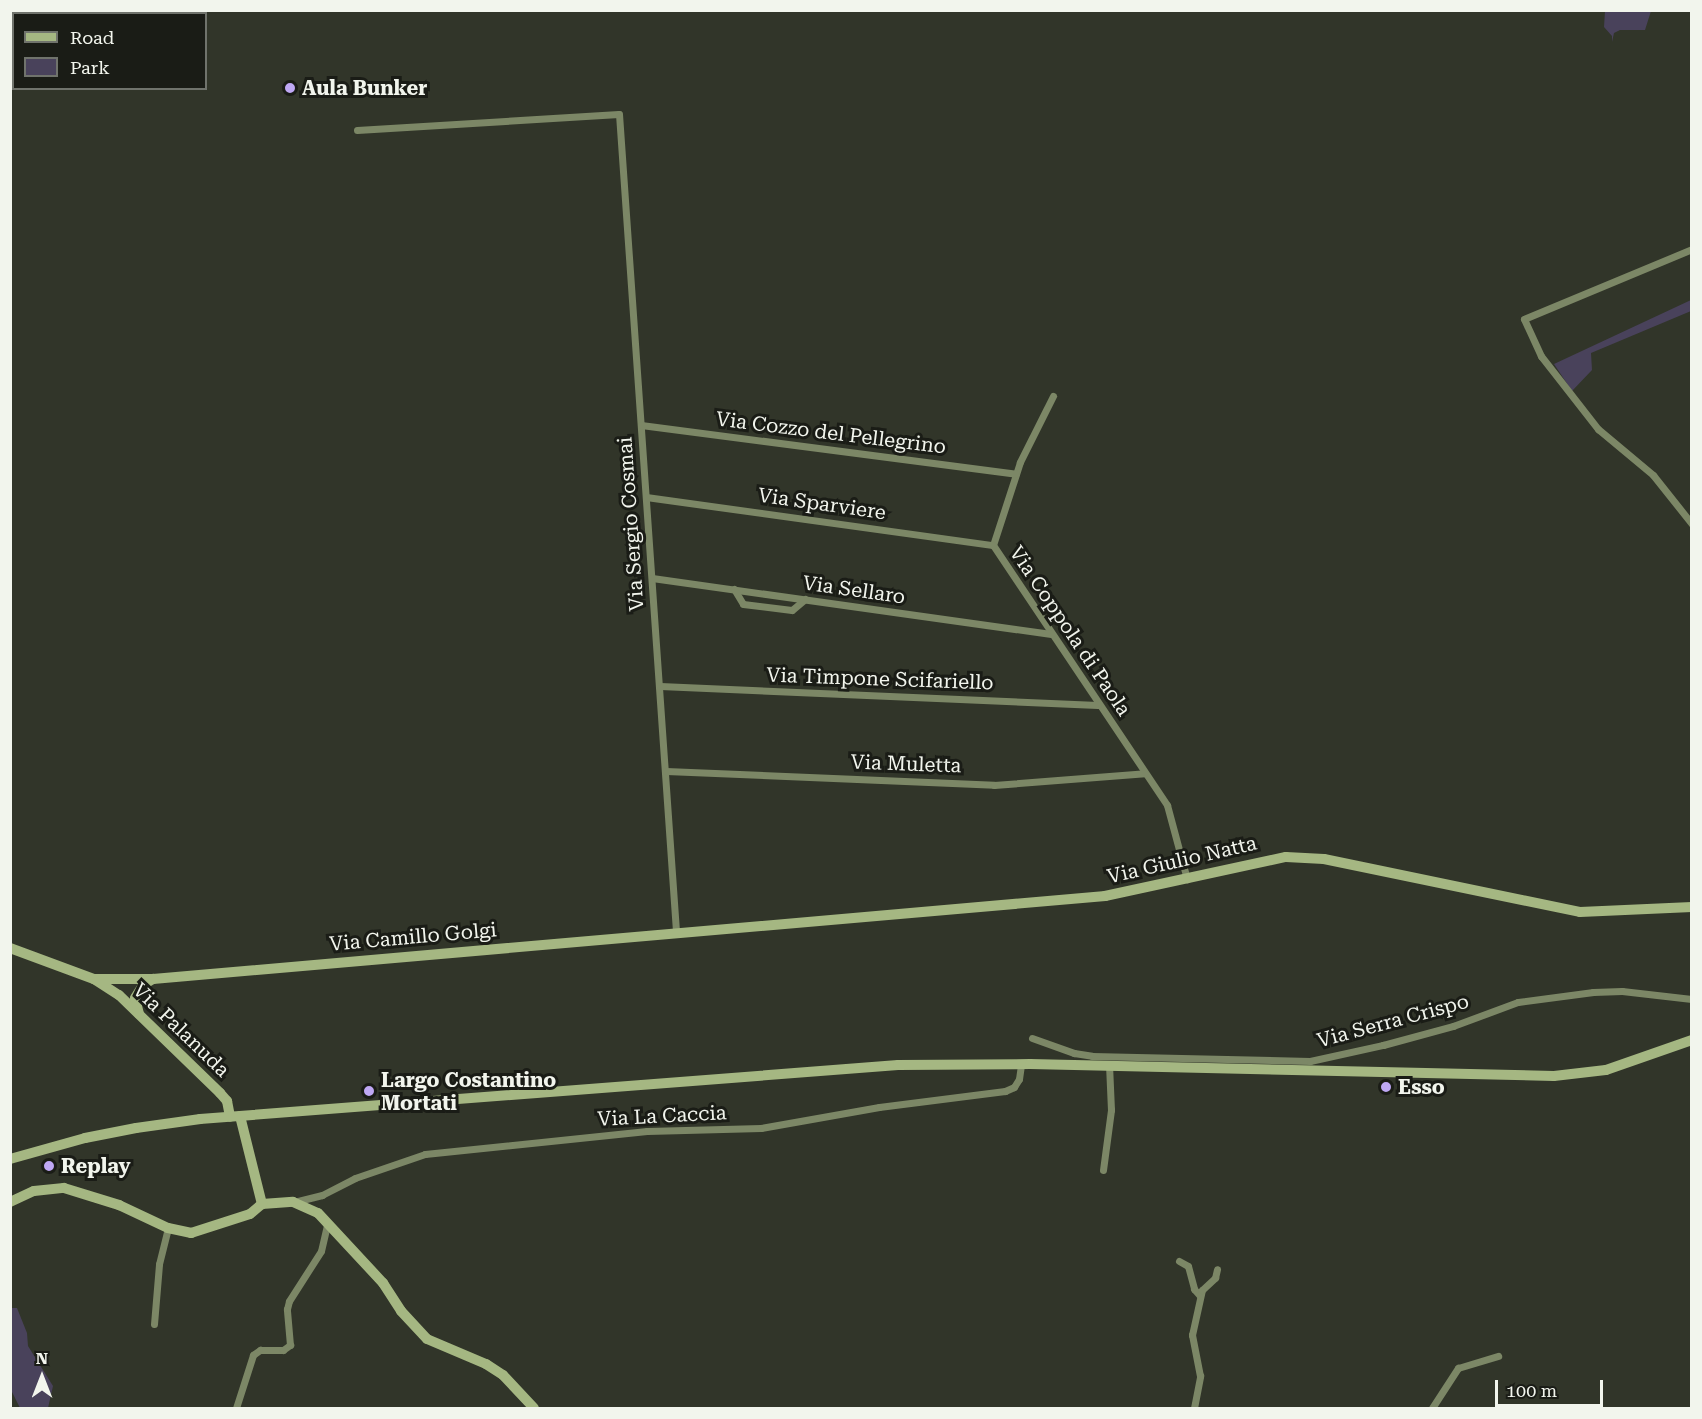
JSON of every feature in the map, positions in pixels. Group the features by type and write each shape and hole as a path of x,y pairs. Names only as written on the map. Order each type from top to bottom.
{"street":[{"name":"Via Sergio Cosmai","path":"357,130 619,114 676,932"},
{"path":"1692,249 1524,319 1540,356 1598,429 1653,475 1692,524"},
{"name":"Via Coppola di Paola","path":"1053,396 1016,474 993,546 1167,805 1187,879"},
{"name":"Via Cozzo del Pellegrino","path":"641,425 1016,474"},
{"name":"Via Sparviere","path":"646,497 993,546"},
{"name":"Via Sellaro","path":"652,578 1051,634"},
{"path":"734,589 743,604 792,610 805,599"},
{"name":"Via Timpone Scifariello","path":"660,686 1098,705"},
{"name":"Via Muletta","path":"666,771 994,784 1145,773"},
{"name":"Via Giulio Natta","path":"676,932 1105,896 1270,859 1303,856 1580,912 1692,907"},
{"name":"Via Camillo Golgi","path":"94,980 153,979 676,932"},
{"path":"10,948 94,980"},
{"path":"140,1017 135,998 143,985 153,979"},
{"name":"Via Palanuda","path":"94,980 119,995 227,1101 235,1116 262,1203"},
{"name":"Via Serra Crispo","path":"1032,1038 1074,1053 1092,1056 1310,1061 1433,1031 1518,1002 1593,992 1622,991 1692,999"},
{"path":"10,1159 136,1128 235,1116 898,1065 1109,1065 1554,1076 1606,1070 1692,1040"},
{"name":"Via La Caccia","path":"293,1202 322,1195 355,1178 424,1154 647,1131 761,1128 879,1107 1005,1091 1014,1087 1019,1079 1021,1064"},
{"path":"1103,1170 1111,1110 1109,1065"},
{"path":"10,1202 34,1191 64,1188 119,1205 168,1228 191,1233 250,1214 262,1203 293,1202 318,1213 383,1283 401,1311 428,1339 486,1364 503,1375 534,1408"},
{"path":"236,1408 253,1354 260,1350 283,1350 290,1345 287,1309 289,1301 321,1251 327,1225"},
{"path":"154,1324 159,1264 168,1228"},
{"path":"1179,1261 1188,1266 1194,1289 1200,1296"},
{"path":"1194,1408 1200,1376 1193,1344 1194,1326 1202,1290 1215,1278 1217,1269"},
{"path":"1432,1408 1458,1368 1498,1356"}],"green space":[{"path":"1605,10 1651,11 1645,30 1620,30 1614,33 1612,42 1612,36 1604,27"},
{"path":"1691,300 1691,311 1591,353 1592,370 1572,391 1554,364"},
{"path":"10,1308 17,1308 27,1333 28,1346 53,1386 48,1408 20,1408 11,1390"}],"place":[{"name":"Aula Bunker","path":"290,88"},
{"name":"Esso","path":"1386,1087"},
{"name":"Largo Costantino Mortati","path":"369,1091"},
{"name":"Replay","path":"49,1166"}]}
